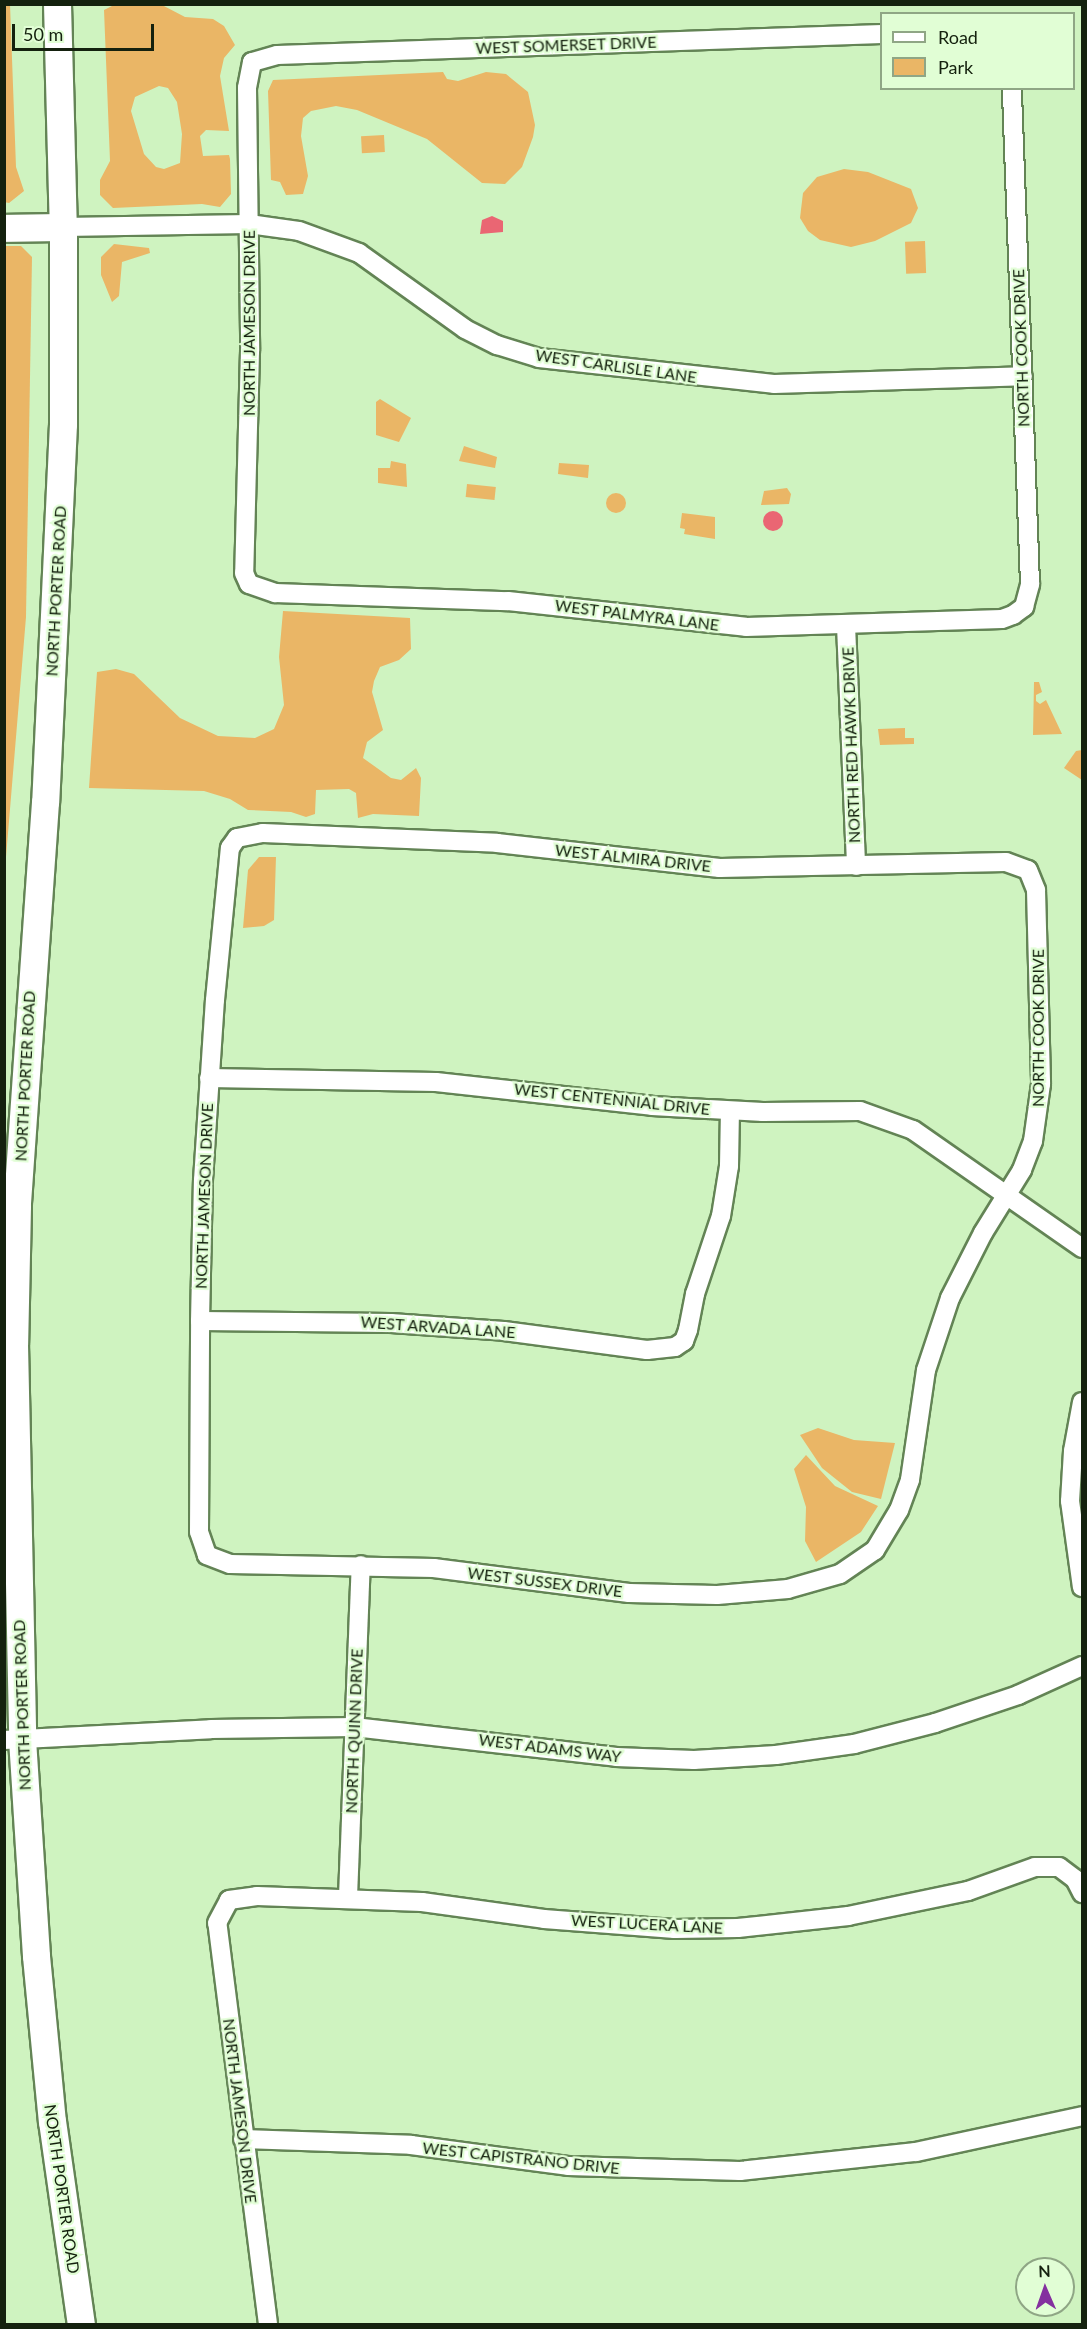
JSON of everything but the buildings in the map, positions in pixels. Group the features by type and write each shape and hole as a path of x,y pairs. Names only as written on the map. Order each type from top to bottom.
{"street":[{"name":"NORTH PORTER ROAD","path":"57,4 63,227 58,590 17,1206 14,1344 13,1739 51,2110 81,2325"},
{"name":"WEST SOMERSET DRIVE","path":"252,62 277,55 880,34"},
{"name":"NORTH JAMESON DRIVE","path":"249,584 244,573 249,224 247,88 252,62"},
{"name":"NORTH COOK DRIVE","path":"1012,90 1030,584 1024,607"},
{"name":"WEST CARLISLE LANE","path":"63,227 249,224 299,231 359,253 465,329 496,345 539,358 774,384 1023,376"},
{"path":"4,228 63,227"},
{"name":"WEST PALMYRA LANE","path":"249,584 275,592 508,601 746,627 1002,619 1024,607"},
{"name":"NORTH RED HAWK DRIVE","path":"846,625 856,866"},
{"name":"WEST ALMIRA DRIVE","path":"237,838 263,833 409,837 720,868 1006,862 1028,870"},
{"name":"NORTH JAMESON DRIVE","path":"207,1555 199,1532 200,1321 209,1078 227,860 237,838"},
{"name":"NORTH COOK DRIVE","path":"875,1550 899,1510 910,1480 919,1404 942,1320 965,1264 1006,1195 1033,1141 1040,1093 1036,890 1028,870"},
{"name":"WEST CENTENNIAL DRIVE","path":"209,1078 436,1082 652,1107 730,1111 860,1111 888,1118 913,1130 1083,1248"},
{"name":"WEST ARVADA LANE","path":"200,1321 391,1323 504,1331 647,1350 675,1347 684,1341 695,1294 721,1216 729,1166 730,1111"},
{"path":"1083,1402 1073,1451 1070,1501 1083,1587"},
{"name":"WEST SUSSEX DRIVE","path":"207,1555 230,1564 361,1565 510,1576 629,1593 717,1595 788,1589 840,1574 875,1550"},
{"name":"NORTH QUINN DRIVE","path":"348,1897 361,1565"},
{"name":"WEST ADAMS WAY","path":"13,1739 211,1729 354,1727 616,1757 694,1760 776,1755 854,1744 935,1723 1018,1695 1083,1666"},
{"name":"WEST LUCERA LANE","path":"229,1900 257,1896 348,1897 422,1902 615,1926 738,1928 913,1905 978,1888 1035,1867 1059,1867 1075,1879 1083,1893"},
{"name":"NORTH JAMESON DRIVE","path":"229,1900 217,1923 268,2325"},
{"name":"WEST CAPISTRANO DRIVE","path":"243,2139 411,2145 568,2166 740,2171 916,2152 1083,2116"}],"green space":[{"path":"10,4 16,167 24,191 9,203 4,202 4,5"},
{"path":"114,5 162,5 185,17 213,19 224,26 235,45 224,58 220,76 229,131 206,130 200,136 203,156 229,155 231,194 220,207 202,204 113,208 100,195 100,180 110,161 104,10","holes":["159,86 168,88 177,102 182,134 180,163 164,169 156,167 144,154 131,111 135,97"]},
{"path":"443,72 447,79 458,81 486,72 506,74 528,92 535,125 533,137 522,167 505,184 482,183 427,139 357,110 336,106 311,111 303,118 301,136 308,176 303,194 286,195 280,182 271,180 268,91 273,80"},
{"path":"384,135 385,152 362,153 361,136"},
{"path":"844,169 868,172 911,189 918,208 911,223 875,241 851,247 820,240 808,231 800,218 803,193 817,177"},
{"path":"925,241 926,273 906,274 905,242"},
{"path":"114,244 149,248 150,253 122,262 119,296 112,302 101,275 101,257"},
{"path":"5,246 21,246 32,257 26,617 5,869"},
{"path":"380,399 411,418 399,442 376,435 376,402"},
{"path":"464,446 497,457 495,468 459,461"},
{"path":"391,461 406,464 407,487 378,483 378,468 390,468"},
{"path":"559,463 589,465 588,478 558,474"},
{"path":"467,484 496,487 494,500 466,497"},
{"path":"787,488 791,494 789,504 761,505 764,491"},
{"path":"616,493 623,496 626,503 623,510 616,513 609,510 606,503 609,496"},
{"path":"682,513 715,517 715,539 684,534 685,529 680,528"},
{"path":"283,611 410,618 411,649 399,660 380,667 374,681 372,692 383,730 367,742 363,758 391,778 401,780 416,768 421,778 419,816 373,814 358,818 356,793 349,789 316,790 315,814 306,817 291,812 248,810 230,799 204,791 89,788 97,672 116,669 134,674 180,718 218,736 255,738 274,729 284,705 279,657"},
{"path":"1034,682 1039,682 1042,692 1036,695 1036,701 1040,704 1046,700 1062,734 1033,735"},
{"path":"905,728 905,738 914,738 914,744 880,745 878,729"},
{"path":"1082,750 1082,780 1064,768 1076,751"},
{"path":"259,857 276,857 274,920 264,926 243,928 248,870"},
{"path":"818,1428 854,1440 895,1443 881,1499 852,1492 822,1468 800,1435"},
{"path":"806,1455 835,1486 878,1506 861,1532 816,1562 805,1541 806,1507 794,1469"}],"shaded area":[{"path":"492,216 503,221 503,232 480,234 482,220"},
{"path":"773,511 780,514 783,521 780,528 773,531 766,528 763,521 766,514"}]}
